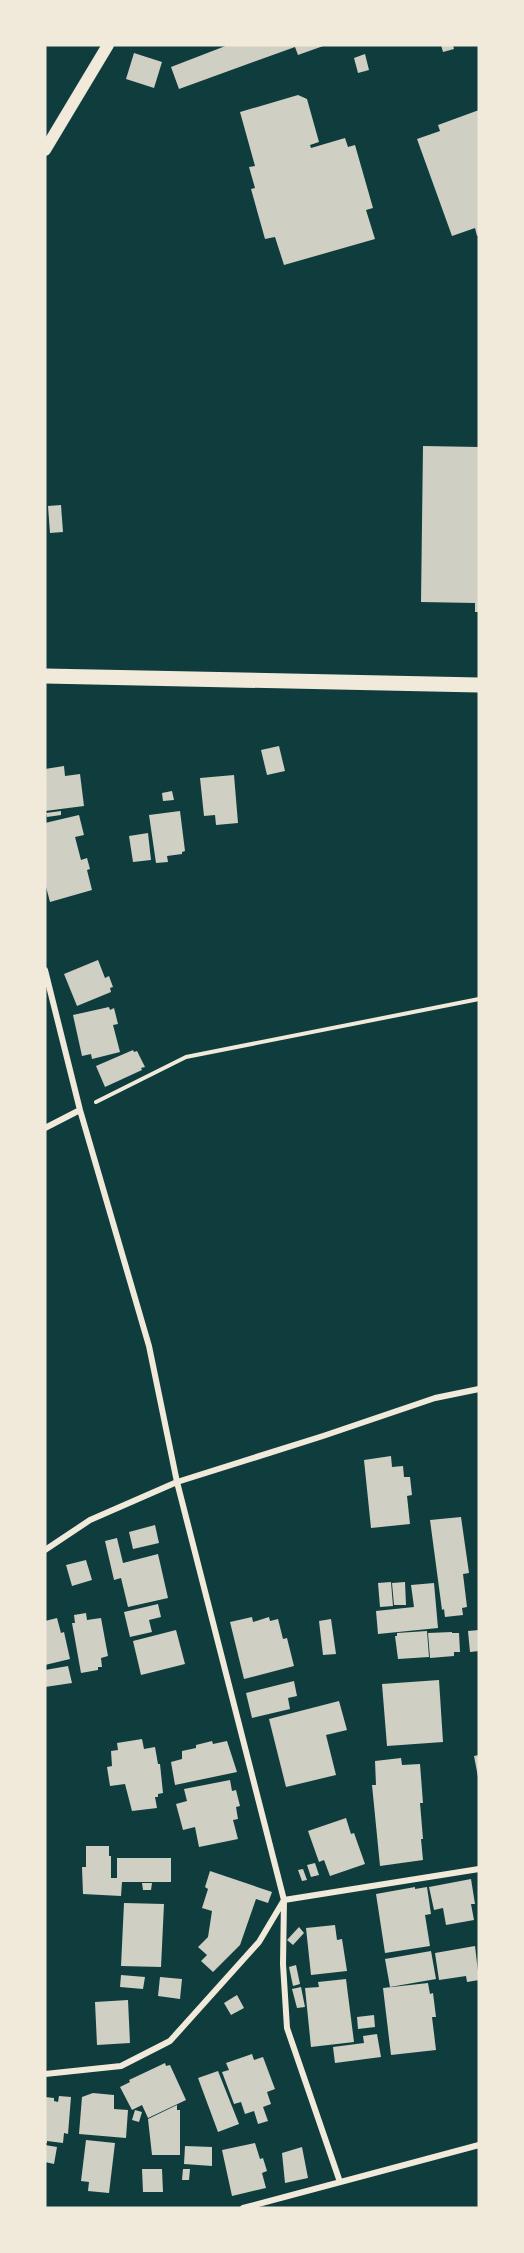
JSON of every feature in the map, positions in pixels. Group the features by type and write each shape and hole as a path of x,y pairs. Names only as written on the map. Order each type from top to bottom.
{"main road":[{"path":"45,150 108,45"},
{"path":"45,676 479,685"}],"street":[{"path":"45,970 80,1110 149,1346 177,1482 284,1900 283,1964 287,2028 340,2182"},
{"path":"45,1128 80,1110"},
{"path":"45,1550 90,1520 177,1482 323,1437 435,1398 479,1389"},
{"path":"45,2074 121,2066 170,2041 259,1941 284,1900 479,1869"},
{"path":"243,2208 479,2145"}],"path":[{"path":"80,1110 186,1057 479,999"}],"building":[{"path":"228,45 326,45 298,55 295,47 179,89 171,67"},
{"path":"441,45 453,45 454,49 443,52"},
{"path":"134,53 162,62 154,88 126,79"},
{"path":"365,54 369,70 358,73 354,58"},
{"path":"298,95 307,99 319,142 310,145 311,148 345,138 348,147 355,145 373,208 366,210 375,239 284,265 275,237 265,239 251,189 255,188 249,167 255,166 240,112"},
{"path":"479,110 479,235 477,236 475,228 452,236 417,139 440,131 438,125"},
{"path":"423,446 479,447 479,612 475,612 475,603 421,602"},
{"path":"61,505 63,532 50,533 48,506"},
{"path":"279,746 285,771 267,775 261,750"},
{"path":"64,766 65,776 80,774 84,806 45,811 45,769"},
{"path":"234,775 238,823 216,825 215,815 204,816 200,778"},
{"path":"172,791 174,800 163,801 162,793"},
{"path":"61,811 61,815 47,817 46,813"},
{"path":"180,811 185,851 182,854 167,856 168,862 156,863 149,815"},
{"path":"79,815 84,835 75,837 81,860 87,858 90,869 87,870 92,890 50,902 45,883 45,823"},
{"path":"148,833 151,860 133,862 129,836"},
{"path":"98,960 105,978 109,976 113,987 110,988 111,992 77,1006 64,974"},
{"path":"109,1007 110,1010 114,1008 118,1024 113,1025 120,1052 92,1059 91,1054 82,1056 73,1015"},
{"path":"133,1050 137,1051 145,1067 105,1087 96,1066"},
{"path":"391,1456 392,1467 403,1466 404,1477 410,1477 412,1495 407,1496 410,1524 371,1528 364,1460"},
{"path":"461,1517 469,1573 463,1574 467,1607 462,1608 463,1615 445,1617 444,1609 442,1610 430,1520"},
{"path":"155,1525 159,1543 133,1549 129,1532"},
{"path":"117,1538 123,1563 158,1554 168,1598 128,1607 121,1578 114,1580 105,1541"},
{"path":"86,1560 92,1580 72,1586 66,1565"},
{"path":"391,1582 393,1606 380,1607 378,1583"},
{"path":"405,1582 406,1605 394,1605 392,1583"},
{"path":"434,1583 438,1628 378,1634 376,1611 414,1607 411,1585"},
{"path":"158,1604 161,1617 149,1620 152,1632 130,1637 124,1612"},
{"path":"86,1613 87,1620 101,1618 108,1656 101,1658 102,1667 98,1667 98,1670 81,1673 72,1623 75,1623 74,1615"},
{"path":"252,1617 253,1622 269,1617 270,1621 278,1619 283,1639 287,1638 294,1666 244,1679 230,1622"},
{"path":"57,1618 61,1633 64,1632 70,1659 45,1665 45,1621"},
{"path":"331,1619 336,1654 323,1655 319,1621"},
{"path":"176,1630 185,1664 141,1675 133,1641"},
{"path":"479,1630 479,1651 470,1652 468,1631"},
{"path":"427,1631 429,1657 398,1659 395,1636 397,1633"},
{"path":"428,1633 459,1633 460,1652 454,1652 454,1656 430,1658"},
{"path":"68,1666 72,1683 45,1687 45,1670"},
{"path":"439,1680 443,1742 387,1746 382,1684"},
{"path":"294,1681 297,1696 288,1698 290,1709 252,1718 246,1693"},
{"path":"339,1701 347,1730 326,1735 336,1775 286,1787 269,1719"},
{"path":"142,1739 144,1749 155,1747 158,1764 160,1764 163,1793 155,1797 157,1808 132,1811 125,1784 110,1786 107,1767 112,1766 111,1751 118,1750 117,1743"},
{"path":"212,1741 213,1744 227,1741 237,1772 175,1785 171,1762 182,1759 182,1751"},
{"path":"479,1755 479,1776 478,1777 474,1756"},
{"path":"401,1758 402,1765 420,1764 423,1860 380,1866 372,1785 376,1785 375,1761"},
{"path":"230,1780 232,1791 236,1790 240,1806 236,1807 238,1819 233,1820 238,1839 199,1847 195,1827 183,1830 176,1804 187,1801 184,1789"},
{"path":"346,1818 365,1864 330,1876 324,1860 319,1862 308,1831"},
{"path":"86,1846 109,1846 111,1878 117,1878 117,1858 171,1858 171,1882 122,1882 121,1896 83,1894 82,1867 86,1867"},
{"path":"315,1863 319,1875 311,1877 307,1865"},
{"path":"303,1869 307,1880 302,1881 298,1870"},
{"path":"210,1871 272,1892 268,1903 256,1899 240,1945 213,1972 201,1961 207,1955 198,1947 208,1937 212,1911 202,1908 208,1889 205,1887"},
{"path":"471,1879 475,1904 471,1904 474,1920 446,1925 443,1908 434,1910 429,1887"},
{"path":"142,1883 152,1883 151,1890 143,1890"},
{"path":"415,1887 415,1889 427,1887 431,1914 425,1915 430,1946 385,1953 376,1894"},
{"path":"124,1903 164,1904 161,1967 121,1966"},
{"path":"335,1925 337,1940 342,1939 347,1971 311,1975 306,1928"},
{"path":"299,1927 304,1933 293,1945 287,1940"},
{"path":"475,1946 479,1980 467,1982 466,1976 439,1980 435,1953"},
{"path":"431,1951 436,1979 390,1987 385,1959"},
{"path":"296,1965 300,1984 293,1986 289,1967"},
{"path":"121,1975 145,1977 143,1989 120,1987"},
{"path":"160,1977 182,1979 180,1999 158,1996"},
{"path":"346,1979 354,2042 311,2047 305,1988 319,1987 318,1982"},
{"path":"428,1983 430,1994 433,1993 436,2017 432,2017 436,2050 391,2055 383,1988"},
{"path":"301,1987 305,2007 297,2008 292,1989"},
{"path":"237,1995 244,2008 231,2015 224,2003"},
{"path":"128,2000 130,2043 97,2045 95,2002"},
{"path":"374,2015 375,2027 358,2029 357,2017"},
{"path":"377,2034 381,2057 335,2063 333,2047 364,2043 363,2036"},
{"path":"252,2054 254,2060 263,2057 275,2089 267,2092 271,2104 263,2107 268,2121 258,2124 254,2111 245,2114 241,2102 234,2104 222,2072 229,2070 226,2063"},
{"path":"165,2063 166,2066 170,2065 186,2100 148,2118 142,2105 132,2110 120,2087 130,2082 129,2080"},
{"path":"218,2071 239,2124 218,2132 198,2078"},
{"path":"93,2093 114,2095 114,2109 128,2110 126,2138 79,2134 82,2097"},
{"path":"59,2096 71,2097 68,2134 64,2133 63,2143 47,2141 45,2143 45,2097 54,2098 54,2101 58,2102"},
{"path":"177,2105 177,2110 180,2110 180,2155 152,2155 148,2119"},
{"path":"135,2110 142,2112 139,2122 132,2120"},
{"path":"86,2140 115,2143 109,2193 88,2191 89,2182 81,2181"},
{"path":"255,2143 267,2171 262,2173 266,2188 232,2196 222,2150"},
{"path":"45,2145 57,2147 54,2164 45,2162"},
{"path":"185,2146 212,2147 212,2166 184,2164"},
{"path":"302,2147 308,2178 285,2183 282,2153"},
{"path":"142,2169 162,2169 163,2192 143,2192"},
{"path":"183,2169 190,2169 189,2180 182,2180"}]}
